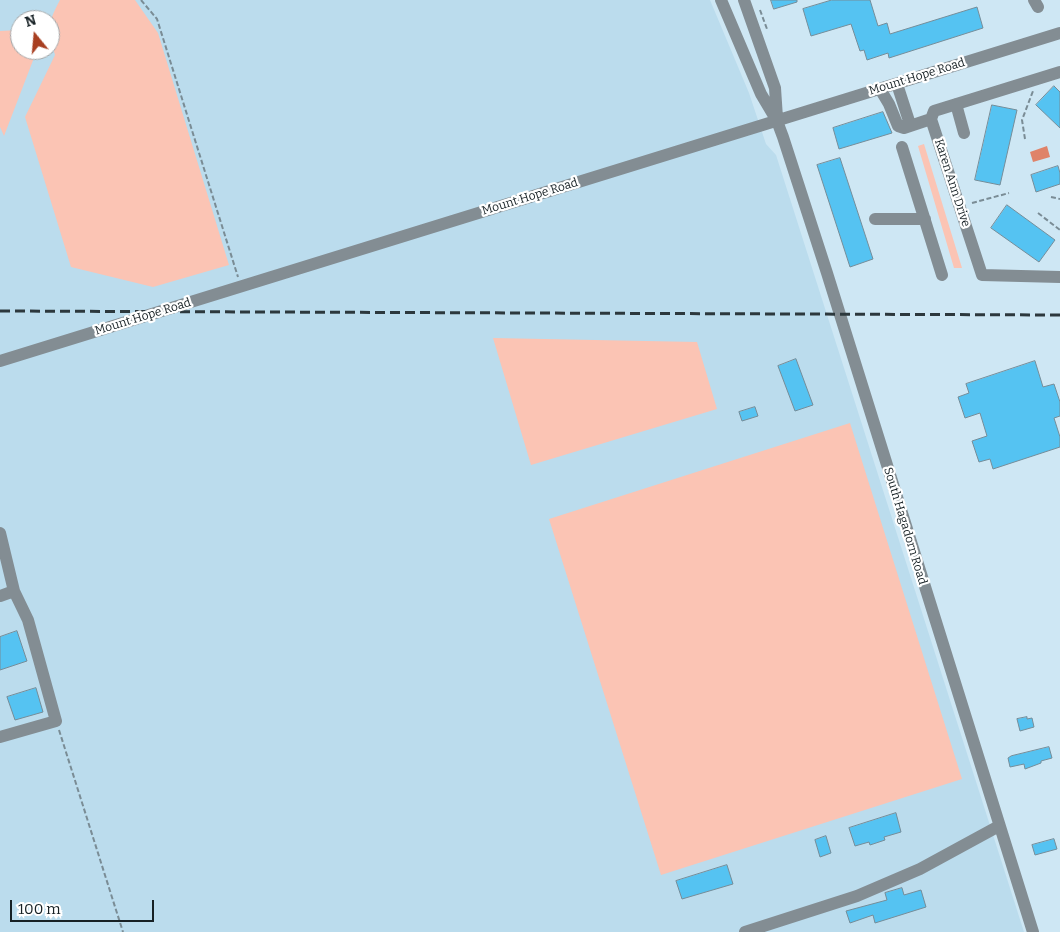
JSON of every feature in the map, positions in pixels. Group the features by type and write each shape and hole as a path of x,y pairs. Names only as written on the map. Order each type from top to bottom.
{"street":[{"name":"South Hagadorn Road","path":"722,0 761,94 777,121 827,273 1033,932"},
{"name":"South Hagadorn Road","path":"744,0 775,88 777,121"},
{"name":"Mount Hope Road","path":"0,361 1060,33"},
{"path":"880,89 889,104 898,126 904,128 931,119 934,111 1060,72"},
{"path":"897,84 909,121 904,128"},
{"path":"956,104 964,133"},
{"name":"Karen Ann Drive","path":"931,119 982,275 1060,277"},
{"path":"902,147 942,275"},
{"path":"875,219 925,219"},
{"path":"0,533 14,591 28,620 56,720 0,737"},
{"path":"0,596 14,591"},
{"path":"744,932 857,896 920,869 1000,826"}],"path":[{"path":"141,0 157,19 241,287"},
{"path":"1025,139 1022,120 1033,89"},
{"path":"972,202 1008,192"},
{"path":"1051,196 1060,199"},
{"path":"1038,213 1060,230"},
{"path":"56,720 123,932"}],"shaded area":[{"path":"0,0 710,0 749,93 766,144 776,155 1024,932 0,932"},
{"path":"60,0 135,0 158,33 229,265 153,287 71,267 25,117 53,60 60,60 60,10 55,10"},
{"path":"10,30 10,60 33,60 4,136 0,127 0,31"},
{"path":"924,144 962,268 954,268 918,146"},
{"path":"1047,146 1050,157 1033,162 1030,152"},
{"path":"493,338 697,342 717,409 531,465"},
{"path":"850,423 962,779 661,875 549,519"}],"building":[{"path":"771,0 797,0 797,2 774,9"},
{"path":"832,0 870,0 878,26 887,23 890,34 977,7 983,28 889,58 888,53 867,60 864,50 860,51 851,24 811,36 803,9"},
{"path":"1054,86 1060,92 1060,128 1036,105"},
{"path":"992,105 1017,110 1000,185 975,180"},
{"path":"883,112 892,133 839,149 833,128"},
{"path":"840,158 873,259 850,267 817,165"},
{"path":"1058,166 1060,184 1036,192 1031,175"},
{"path":"1007,205 1055,240 1039,262 991,228"},
{"path":"796,359 813,405 795,411 778,366"},
{"path":"1035,361 1043,387 1054,384 1060,402 1060,416 1054,418 1060,437 1060,447 993,469 990,459 979,462 972,441 987,436 980,413 965,418 958,397 969,393 966,384"},
{"path":"755,407 758,416 742,421 739,412"},
{"path":"17,631 27,661 0,670 0,637"},
{"path":"36,688 43,712 15,720 7,697"},
{"path":"1027,717 1027,719 1032,718 1034,727 1020,731 1017,719"},
{"path":"1049,747 1052,758 1025,769 1024,764 1010,767 1008,758 1011,756"},
{"path":"896,813 901,832 884,837 885,840 870,845 869,842 855,846 849,828"},
{"path":"826,836 831,853 820,857 815,840"},
{"path":"1054,839 1057,849 1035,855 1032,845"},
{"path":"727,865 733,884 682,899 676,881"},
{"path":"902,888 904,895 921,890 926,907 875,923 873,915 850,923 846,911 887,900 885,893"}],"railway":[{"path":"0,311 1060,315"}]}
